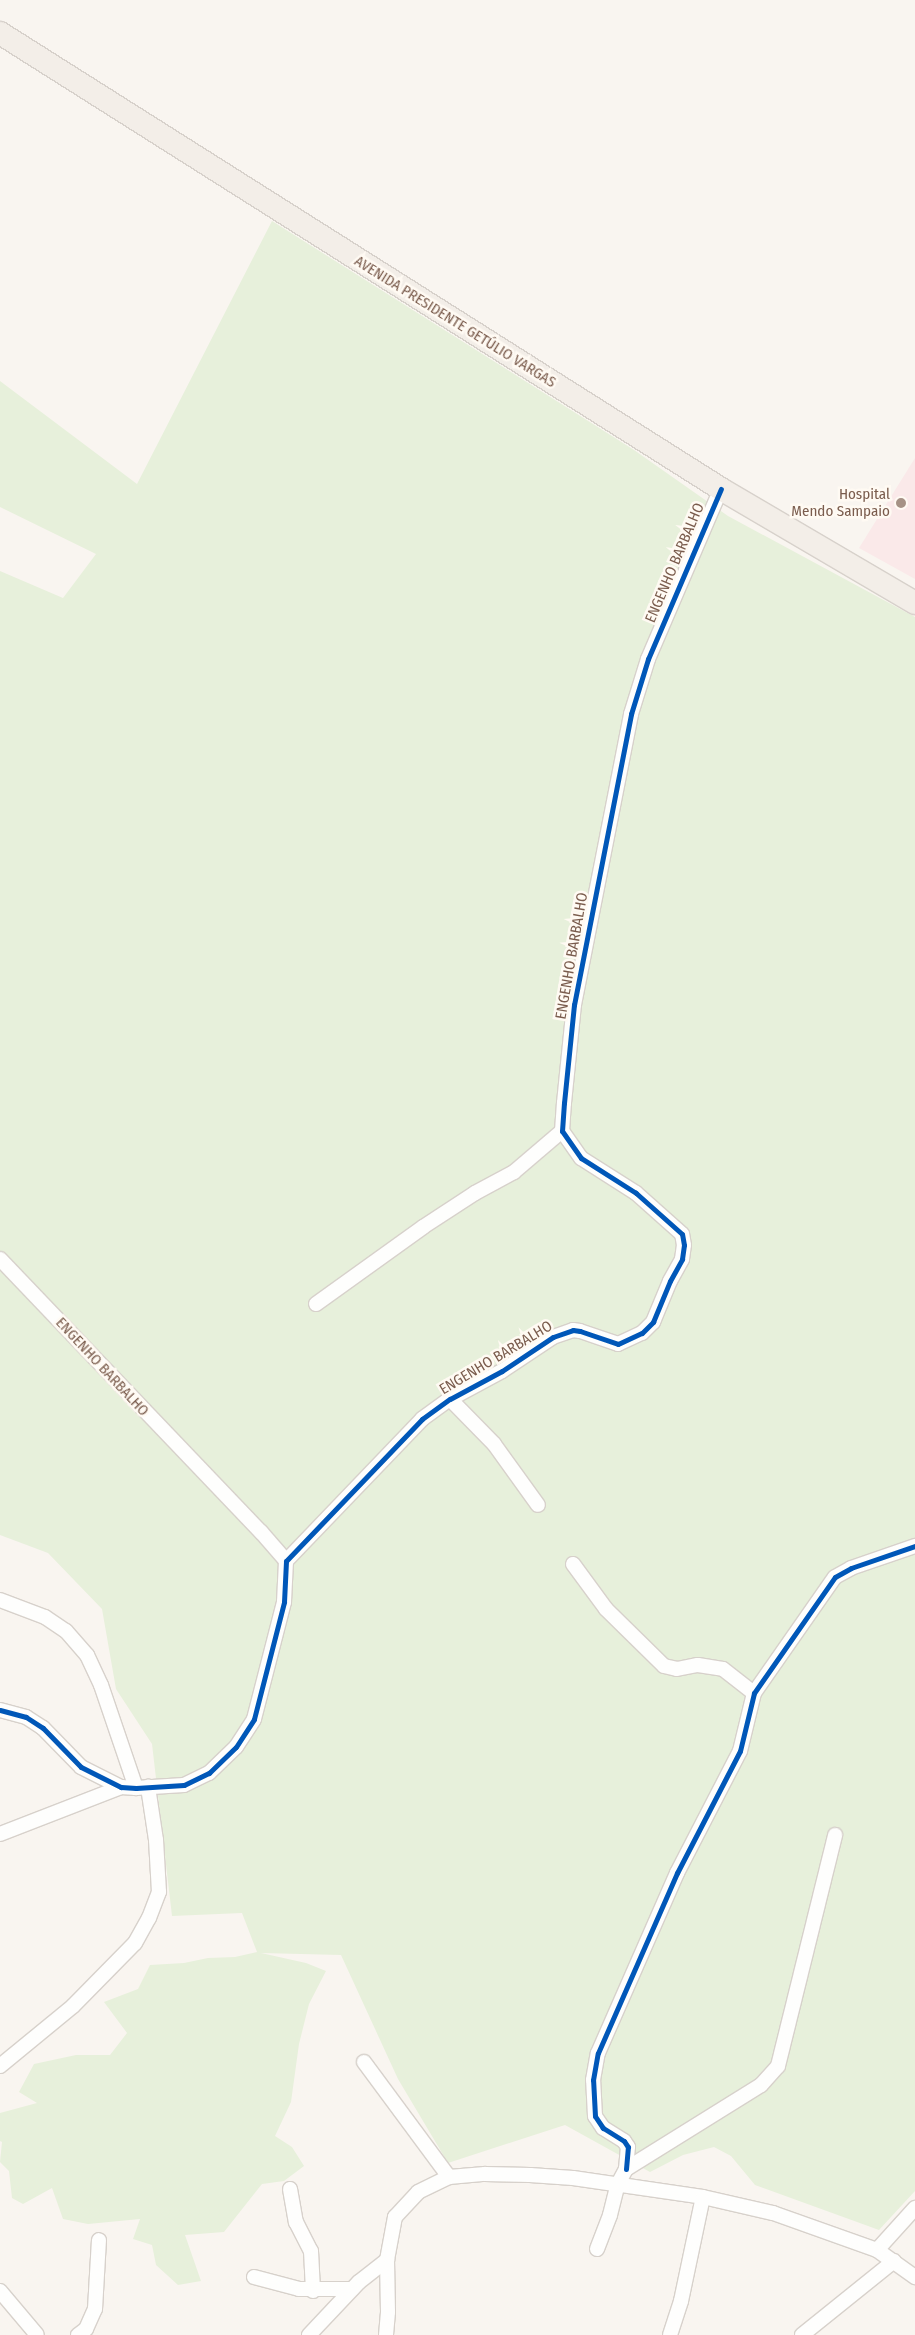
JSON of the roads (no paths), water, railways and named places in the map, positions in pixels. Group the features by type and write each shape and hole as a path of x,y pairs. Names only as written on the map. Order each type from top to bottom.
{"main road":[{"name":"AVENIDA PRESIDENTE GETÚLIO VARGAS","path":"0,33 721,489 915,603"}],"street":[{"name":"ENGENHO BARBALHO","path":"0,1259 261,1532 286,1561 422,1419 450,1398 502,1371 561,1333 580,1331 618,1344 642,1333 653,1322 670,1281 682,1259 684,1245 682,1234 671,1222 636,1193 581,1158 562,1131 574,1006 631,714 648,659 721,489"},
{"path":"316,1304 475,1192 514,1172 562,1131"},
{"path":"450,1398 494,1444 538,1505"},
{"path":"597,2248 610,2215 618,2184 626,2169 628,2147 624,2141 603,2128 595,2116 593,2080 598,2053 678,1874 740,1751 754,1693 836,1577 851,1568 915,1546"},
{"path":"0,1710 26,1717 43,1728 81,1767 121,1787 142,1788 184,1784 208,1773 236,1748 254,1719 284,1602 286,1561"},
{"path":"573,1564 606,1609 664,1666 677,1669 698,1665 723,1669 735,1676 754,1693"},
{"path":"0,1600 45,1617 66,1631 87,1655 142,1788 156,1840 159,1892 149,1918 135,1943 73,2006 0,2066"},
{"path":"0,1834 121,1787"},
{"path":"626,2169 761,2085 778,2066 835,1835"},
{"path":"364,2062 449,2177"},
{"path":"386,2335 388,2312 387,2260 395,2217 418,2192 449,2177 485,2174 530,2175 618,2184 703,2197 773,2214 877,2250 915,2277"},
{"path":"290,2189 296,2222 311,2251 313,2290"},
{"path":"670,2335 681,2301 703,2197"},
{"path":"877,2250 915,2208"},
{"path":"78,2335 86,2329 95,2309 99,2240"},
{"path":"309,2335 352,2289 387,2260"},
{"path":"802,2335 894,2261"},
{"path":"254,2277 299,2289 352,2289"},
{"path":"0,2291 36,2335"}],"place":[{"name":"Hospital Mendo Sampaio","path":"901,503"}]}
